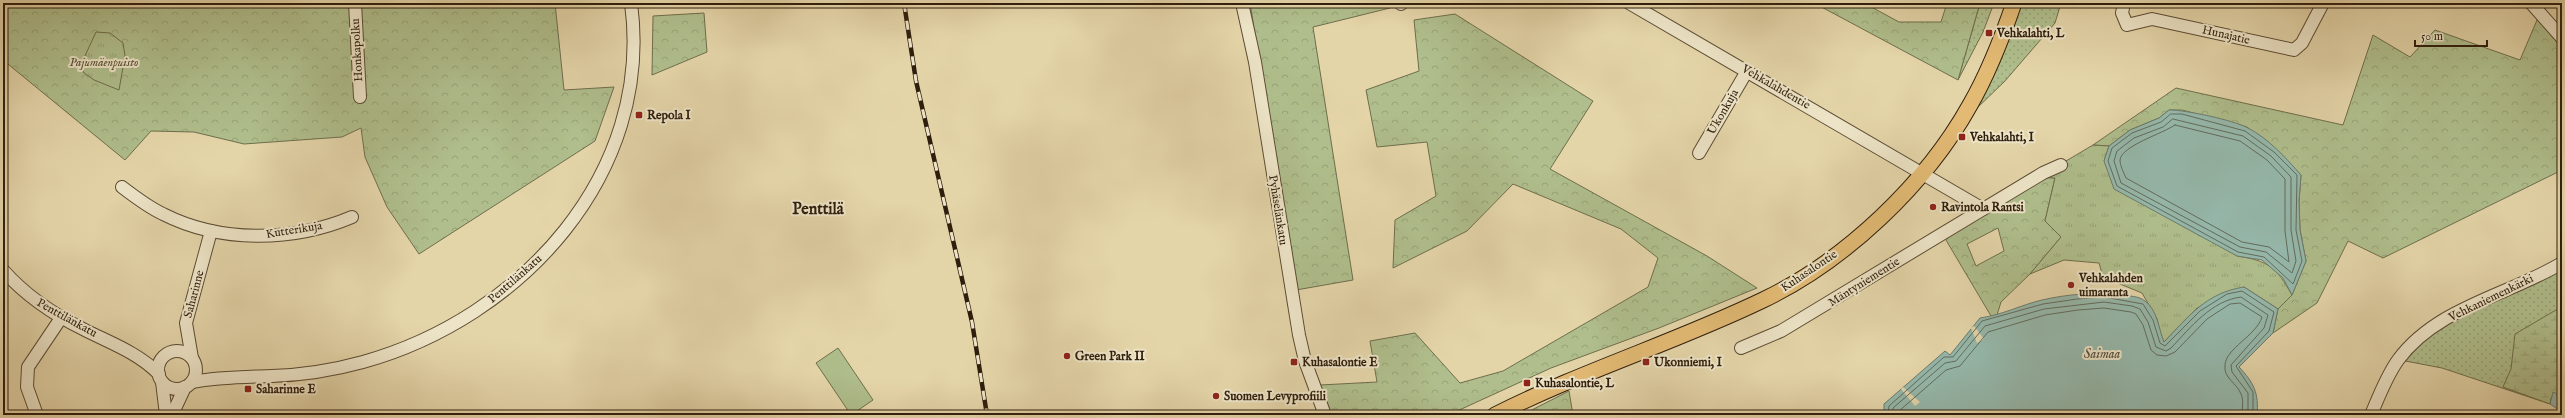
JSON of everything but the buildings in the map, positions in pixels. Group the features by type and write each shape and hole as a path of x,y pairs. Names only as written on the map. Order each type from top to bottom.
{"main road":[{"name":"Kuhasalontie","path":"1495,415 1566,382 1763,300 1795,283 1878,220 1922,172 1970,106 2000,46 2014,3"}],"street":[{"name":"Honkapolku","path":"355,3 360,97"},
{"name":"Penttilänkatu","path":"189,385 226,378 306,373 384,356 429,338 478,310 521,277 569,225 595,187 614,150 628,106 632,81 634,36 631,3"},
{"name":"Pyhäselänkatu","path":"1242,3 1255,62 1299,335 1305,361 1325,415"},
{"name":"Vehkalahdentie","path":"1629,3 1922,172 1983,209"},
{"name":"Hunajatie","path":"2124,3 2122,13 2128,25 2152,19 2294,50 2302,43 2323,3"},
{"path":"2531,3 2562,38"},
{"name":"Ukonkuja","path":"1699,153 1747,71"},
{"name":"Mäntyniementie","path":"1741,348 1781,331 2043,173 2061,165"},
{"name":"Kutterikuja","path":"122,187 161,214 211,231 243,236 274,236 320,227 352,217"},
{"name":"Saharinne","path":"194,362 186,323 211,231"},
{"name":"Vehkaniemenkärki","path":"2371,415 2387,376 2398,359 2426,333 2468,307 2562,263"},
{"name":"Penttilänkatu","path":"3,270 33,299 61,318 118,345 145,361 161,378"},
{"path":"37,415 27,387 28,367 61,318"},
{"path":"166,415 159,366 181,340 186,323"},
{"name":"Penttilänkatu","path":"118,345 149,354 170,353"},
{"path":"170,353 182,352 194,362 226,378"},
{"path":"172,415 196,375 194,362"},
{"path":"161,378 173,388 189,385"}],"green space":[{"path":"3,3 555,3 564,90 614,87 595,141 419,254 387,207 365,157 361,128 342,137 244,144 194,132 151,131 125,160 3,60"},
{"path":"1250,3 1389,3 1390,8 1313,27 1353,280 1296,290"},
{"path":"1814,3 1864,3 1899,22 1941,22 1947,3 1980,3 1958,80"},
{"path":"1980,3 1994,3 1983,32 1958,80"},
{"path":"2021,3 2061,3 2055,23 2005,81 1975,110 2000,62"},
{"path":"704,13 707,52 652,75 653,16"},
{"path":"2540,13 2562,36 2562,170 2383,258 2348,241 2317,303 2273,333 2278,309 2292,295 2306,261 2300,230 2299,201 2301,175 2247,127 2182,110 2169,110 2159,118 2130,130 2109,146 2093,145 2176,88 2343,125 2373,35 2410,57 2435,30 2520,60"},
{"path":"1455,14 1593,101 1550,169 1707,256 1757,288 1659,328 1551,368 1455,412 1442,415 1332,415 1320,385 1377,382 1370,341 1415,333 1460,383 1503,371 1648,287 1658,258 1621,229 1513,184 1467,231 1393,268 1395,220 1436,196 1427,142 1377,147 1366,90 1419,71 1414,20"},
{"name":"Pajumäenpuisto","path":"96,32 110,33 123,43 125,56 119,90 94,80 83,72 84,58"},
{"path":"2093,145 2109,146 2104,161 2237,256 2257,260 2270,267 2281,278 2292,295 2278,309 2244,287 2197,308 2163,343 2157,319 2142,293 2103,277 2099,263 2064,260 2030,274 2061,237 2045,221 2055,178 2039,177"},
{"path":"2039,177 2055,178 2045,221 2061,237 2030,274 2001,302 1997,315 1991,316 1943,235","holes":["1998,228 2004,251 1976,266 1967,244"]},
{"path":"2562,264 2562,377 2551,398 2550,404 2442,368 2400,360 2436,327"},
{"path":"2556,310 2562,314 2562,397 2551,398 2550,404 2503,387 2511,369 2515,334"},
{"path":"838,348 873,400 851,415 816,363"},
{"path":"1569,391 1573,415 1522,415"}],"water":[{"path":"2169,110 2209,116 2248,128 2256,132 2270,143 2301,175 2299,201 2300,230 2306,261 2292,295 2283,278 2262,260 2237,256 2114,189 2104,161 2109,146 2130,130 2159,118"},
{"name":"Saimaa","path":"2244,287 2278,309 2273,333 2239,367 2252,383 2257,400 2257,415 1884,415 1884,404 1945,351 1950,355 1980,318 1996,315 2027,304 2062,296 2111,294 2131,296 2143,299 2152,309 2164,342 2190,315 2209,300 2219,294"},
{"path":"2553,392 2562,396 2562,412 2550,404"}],"pier":[{"path":"1974,326 1984,339 1977,343 1971,328"},
{"path":"1903,387 1920,402 1915,406 1901,389"}],"railway":[{"path":"904,3 916,81 972,322 987,415"}],"place":[{"name":"Vehkalahti, L","path":"1989,33"},
{"name":"Repola I","path":"639,115"},
{"name":"Vehkalahti, I","path":"1962,137"},
{"name":"Ravintola Rantsi","path":"1933,207"},
{"name":"Vehkalahden uimaranta","path":"2071,285"},
{"name":"Green Park II","path":"1067,356"},
{"name":"Kuhasalontie E","path":"1294,362"},
{"name":"Ukonniemi, I","path":"1646,362"},
{"name":"Kuhasalontie, L","path":"1527,383"},
{"name":"Saharinne E","path":"248,389"},
{"name":"Suomen Levyprofiili","path":"1216,396"}],"district":[{"name":"Penttilä","path":"818,210"}]}
